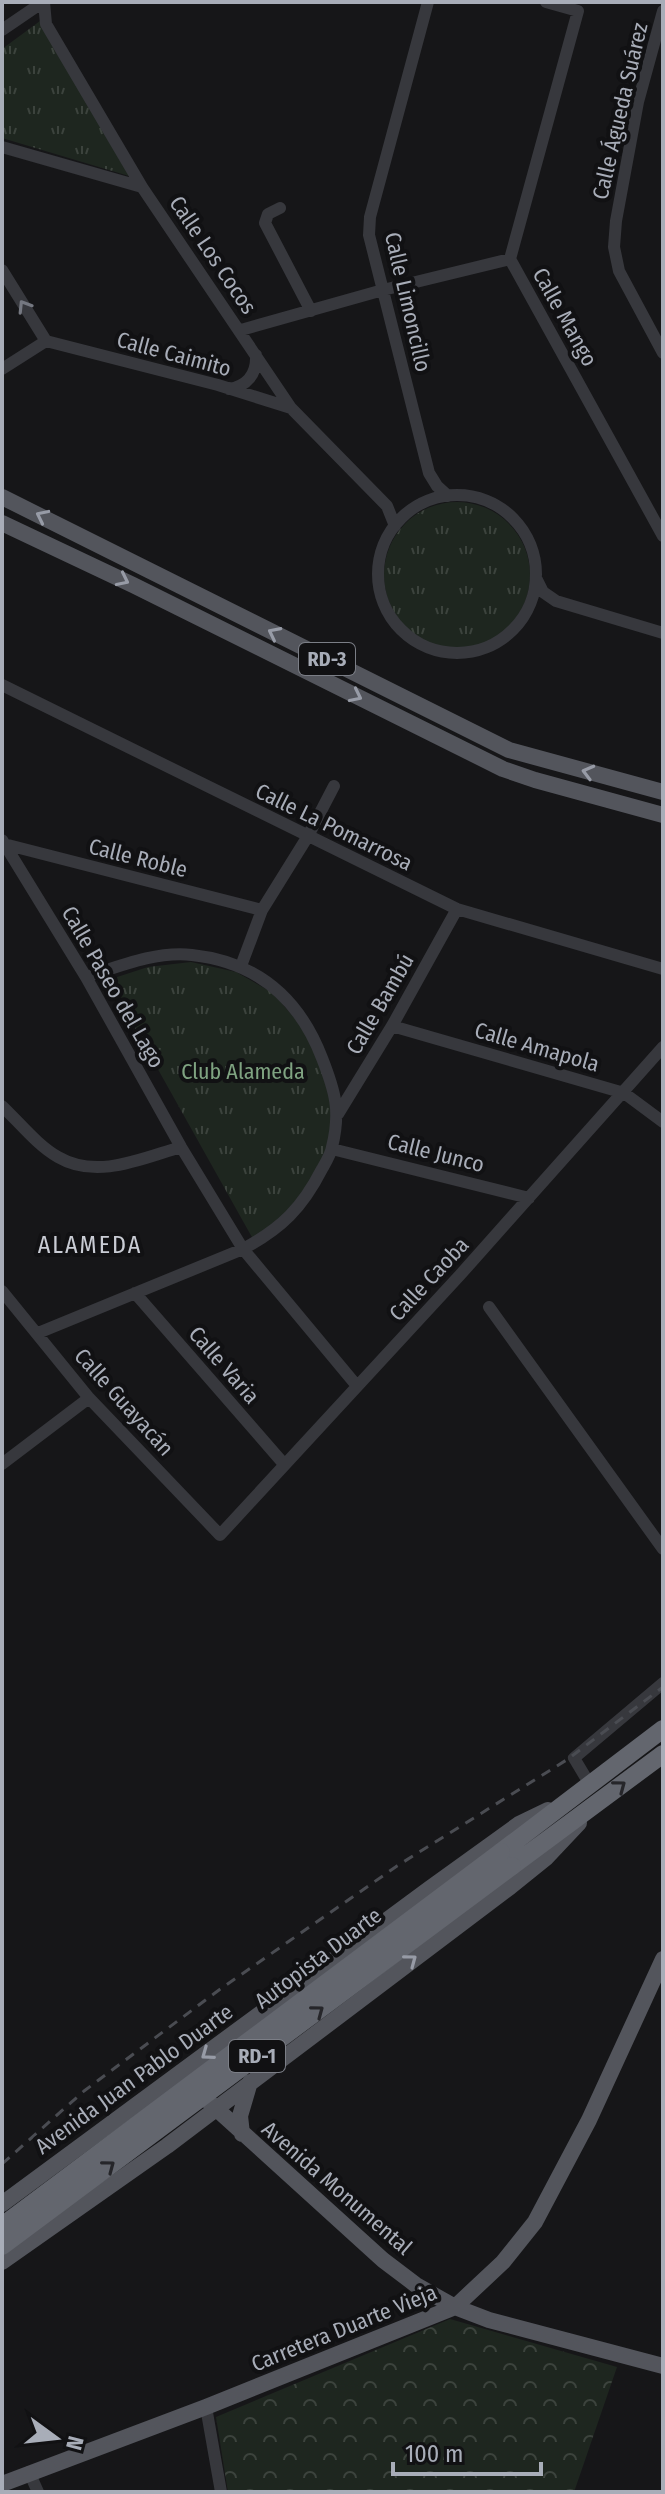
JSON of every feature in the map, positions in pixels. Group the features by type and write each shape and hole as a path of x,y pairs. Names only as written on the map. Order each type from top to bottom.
{"highway":[{"name":"Autopista Duarte","path":"2,2246 507,1859 568,1800 663,1729"},
{"name":"Autopista Duarte","path":"2,2226 507,1859 595,1805 663,1754"}],"main road":[{"name":"RD-3","path":"2,497 509,750 663,792"},
{"name":"RD-3","path":"2,523 503,769 663,815"},
{"name":"Avenida Juan Pablo Duarte","path":"2,2204 519,1824 568,1800"},
{"name":"Autopista Duarte","path":"2,2262 191,2127 546,1858 595,1805"},
{"name":"Carretera Duarte Vieja","path":"2,2484 206,2407 455,2307 503,2262 535,2222 589,2120 663,1959"},
{"name":"Avenida Monumental","path":"180,2074 383,2260 416,2285 455,2307 489,2320 663,2366"},
{"path":"191,2127 212,2125 241,2133 240,2116 250,2082"}],"street":[{"path":"2,30 44,2"},
{"name":"Calle Los Cocos","path":"44,2 46,24 142,187 291,408 387,506 395,526"},
{"name":"Calle Limoncillo","path":"428,2 370,217 369,235 429,473 448,496"},
{"name":"Calle Mango","path":"546,2 578,11 510,259 663,536"},
{"name":"Calle Águeda Suárez","path":"663,11 638,102 614,247 619,271 663,353"},
{"path":"2,147 142,187"},
{"path":"280,208 268,214 265,223 311,311"},
{"path":"241,330 383,290 510,259"},
{"path":"2,270 46,341 2,369"},
{"name":"Calle Caimito","path":"46,341 291,408"},
{"path":"229,389 248,381 255,368 256,354"},
{"name":"Calle Limoncillo","path":"425,502 429,473"},
{"path":"527,613 536,578 534,555 526,534 511,516 492,503 471,496 448,496 425,502 395,526 383,547 379,570 381,594 390,616 405,634 424,647 447,653 471,653 503,639 540,604 556,601"},
{"path":"387,506 409,512"},
{"path":"536,578 543,592 556,601 663,633"},
{"name":"Calle La Pomarrosa","path":"2,685 457,909 663,969"},
{"path":"241,966 262,910 308,836 334,786"},
{"name":"Calle Roble","path":"3,843 262,910"},
{"name":"Calle Paseo del Lago","path":"3,843 86,977 181,1147 243,1249 357,1386"},
{"name":"Calle Bambú","path":"336,1117 392,1026 457,909"},
{"path":"38,1333 271,1235 293,1216 315,1184 332,1149 337,1099 315,1041 284,995 241,966 189,955 136,961 86,977"},
{"name":"Calle Amapola","path":"392,1026 624,1093 663,1122"},
{"name":"Calle Caoba","path":"220,1535 663,1047"},
{"path":"2,1106 42,1145 71,1163 94,1168 114,1166 181,1147"},
{"name":"Calle Junco","path":"332,1149 529,1198"},
{"name":"Calle Guayacán","path":"2,1291 89,1398 220,1535"},
{"name":"Calle Varia","path":"135,1293 283,1463"},
{"path":"489,1307 663,1549"},
{"path":"2,1464 89,1398"},
{"path":"589,1783 574,1758 663,1683"},
{"path":"206,2407 221,2492"},
{"path":"29,2472 38,2492"}],"green space":[{"path":"40,21 129,176 2,138 2,49"},
{"path":"457,502 485,508 509,523 524,547 530,575 524,603 509,627 485,642 457,648 429,642 405,627 390,603 384,575 390,547 405,523 429,508"},
{"name":"Club Alameda","path":"191,962 236,972 273,993 307,1033 333,1101 329,1148 305,1191 283,1218 253,1239 108,980 148,967"},
{"path":"450,2319 617,2367 574,2492 228,2492 216,2417"}],"railway":[{"path":"2,2164 84,2091 219,1990 397,1866 568,1759 663,1687"}],"district":[{"name":"ALAMEDA","path":"90,1245"}]}
